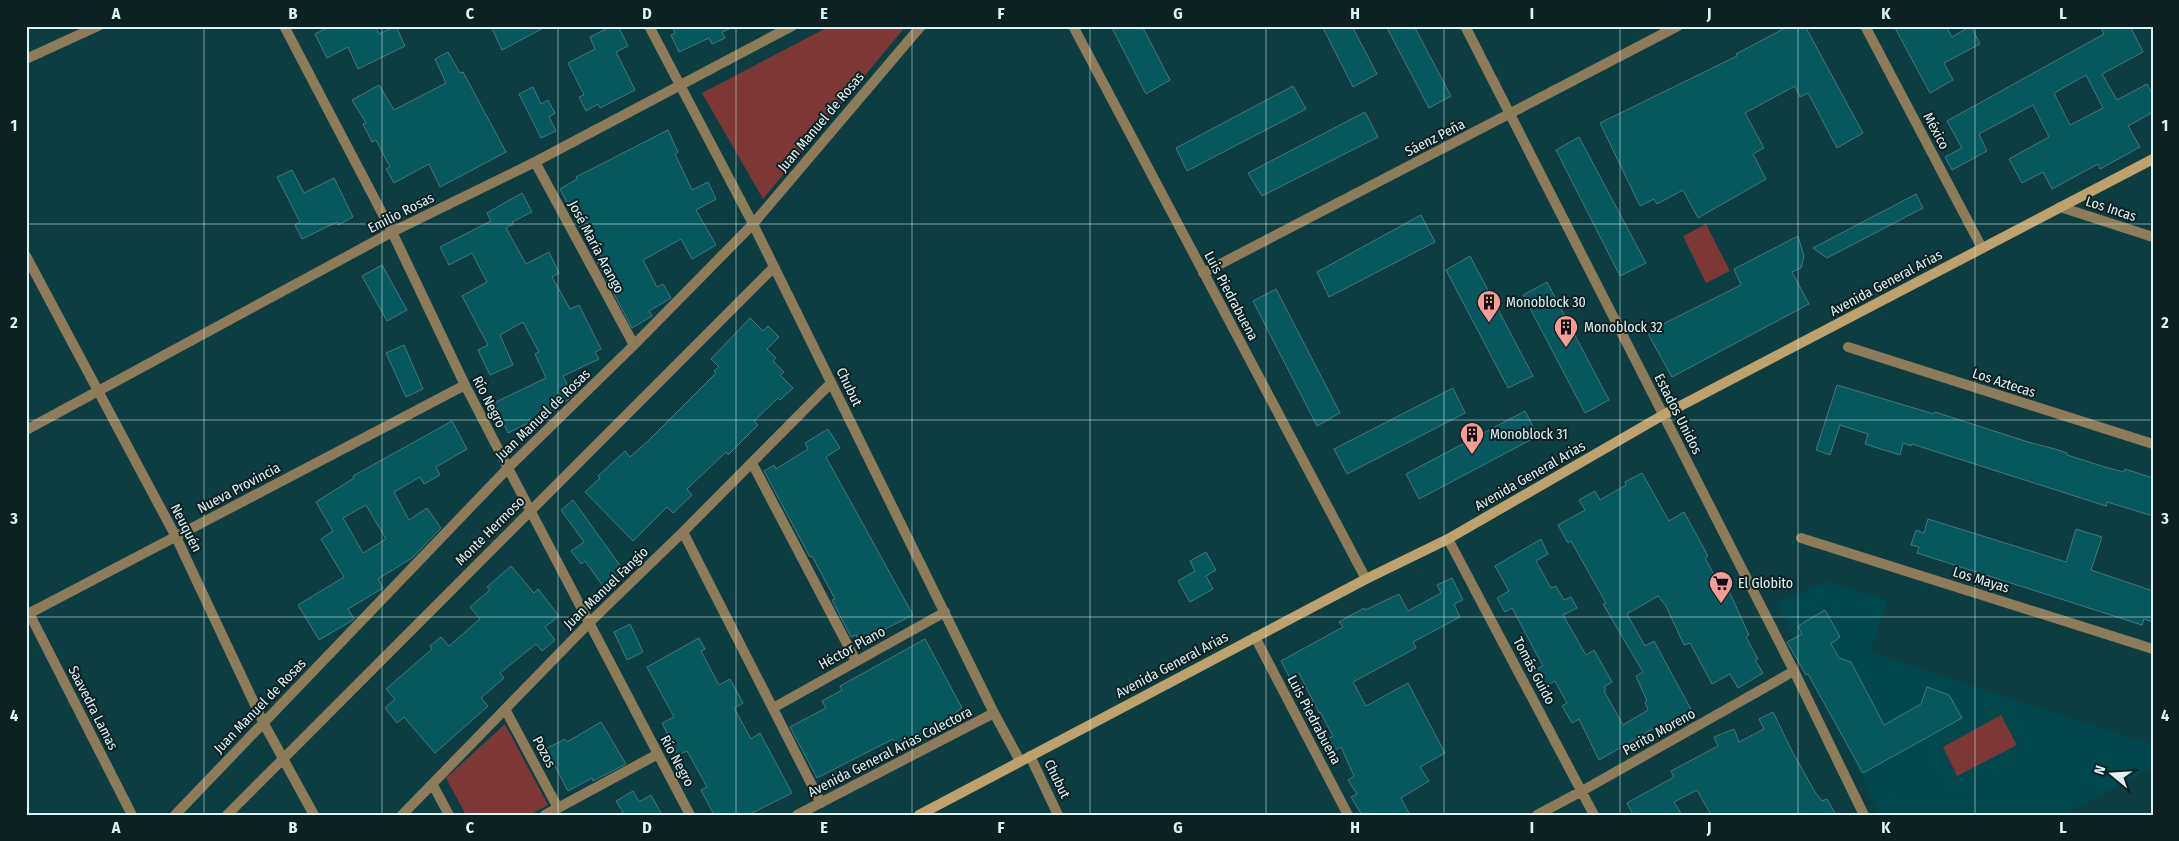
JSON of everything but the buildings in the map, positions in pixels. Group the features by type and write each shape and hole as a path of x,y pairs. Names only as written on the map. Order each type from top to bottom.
{"main road":[{"name":"Avenida General Arias","path":"919,815 1366,578 1448,539 1663,415 2153,158"}],"street":[{"path":"26,59 98,26"},
{"name":"Río Negro","path":"284,26 392,232 464,384 690,815"},
{"name":"Chubut","path":"649,26 753,224 994,713 1025,758 1058,815"},
{"name":"Emilio Rosas","path":"26,430 392,232 535,162 792,26"},
{"name":"Juan Manuel de Rosas","path":"175,815 508,468 634,346 753,224 921,26"},
{"name":"Luis Piedrabuena","path":"1073,26 1366,578"},
{"name":"Estados Unidos","path":"1465,26 1794,672 1864,815"},
{"name":"Sáenz Peña","path":"1203,273 1678,26"},
{"name":"México","path":"1865,26 1982,248"},
{"name":"José María Arango","path":"535,162 634,346"},
{"name":"Los Incas","path":"2060,207 2153,237"},
{"name":"Neuquén","path":"26,256 176,537 263,722 314,815"},
{"name":"Monte Hermoso","path":"227,815 774,267"},
{"name":"Los Aztecas","path":"1848,348 2152,443"},
{"name":"Juan Manuel Fangio","path":"402,815 590,623 832,382"},
{"name":"Nueva Provincia","path":"28,614 464,384"},
{"path":"752,463 856,661"},
{"path":"683,532 821,802"},
{"name":"Los Mayas","path":"1801,538 2153,648"},
{"name":"Tomás Guido","path":"1448,539 1594,815"},
{"name":"Héctor Plano","path":"773,708 945,612"},
{"name":"Saavedra Lamas","path":"28,614 132,815"},
{"name":"Luis Piedrabuena","path":"1255,637 1348,815"},
{"name":"Perito Moreno","path":"1536,815 1794,672"},
{"name":"Pozos","path":"505,709 558,808"},
{"name":"Avenida General Arias Colectora","path":"797,815 994,713"},
{"path":"545,815 658,754"},
{"path":"433,785 449,815"}],"shaded area":[{"path":"830,26 906,26 763,199 702,93"},
{"path":"1706,224 1730,271 1706,283 1683,236"},
{"path":"1827,582 1888,600 1870,652 2153,745 2153,767 2064,815 1880,815 1776,602"},
{"path":"2001,715 2017,745 1957,776 1943,747"},
{"path":"505,724 548,805 530,815 466,815 446,778"}],"place":[{"name":"Monoblock 30","path":"1489,323"},
{"name":"Monoblock 32","path":"1566,348"},
{"name":"Monoblock 31","path":"1472,455"},
{"name":"El Globito","path":"1721,604"}]}
